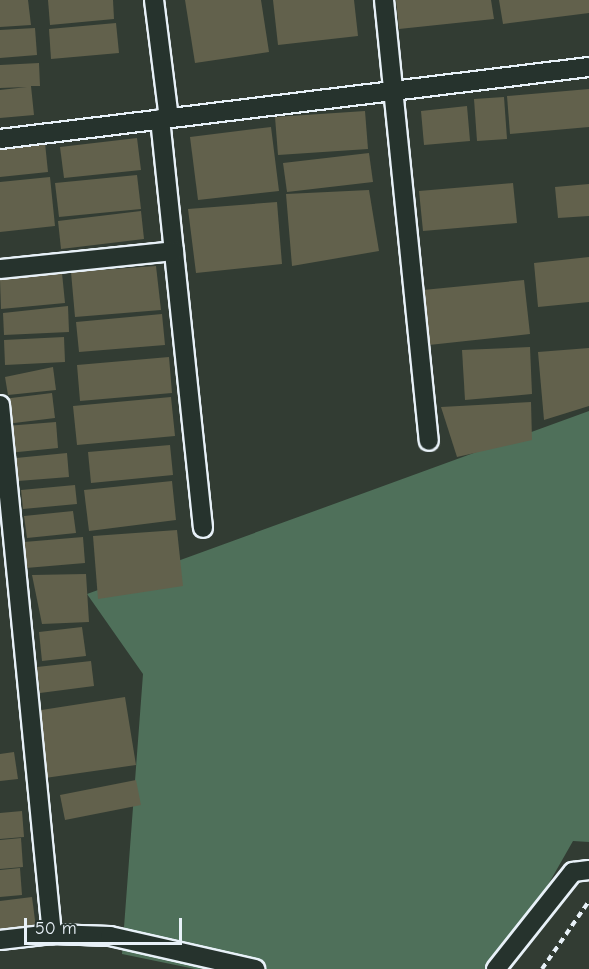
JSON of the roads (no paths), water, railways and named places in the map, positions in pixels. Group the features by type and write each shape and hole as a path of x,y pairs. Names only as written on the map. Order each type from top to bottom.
{"street":[{"path":"154,0 174,251 203,528"},
{"path":"384,0 391,92 429,441"},
{"path":"0,139 589,67"},
{"path":"0,269 174,251"},
{"path":"0,405 52,934"},
{"path":"496,969 573,872 589,870"},
{"path":"0,940 52,934 110,936 255,969"}]}
